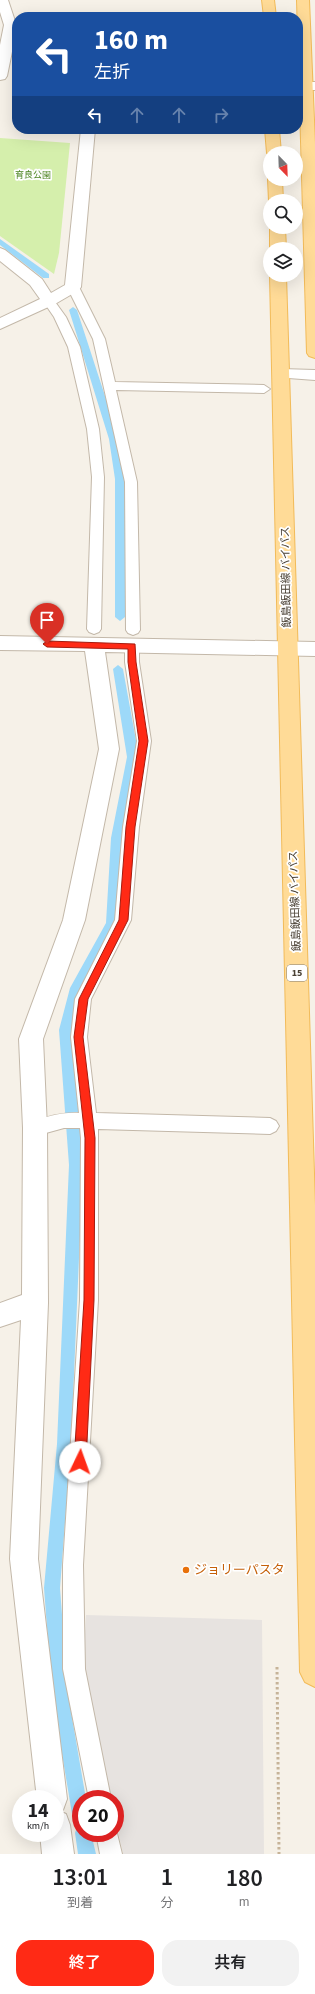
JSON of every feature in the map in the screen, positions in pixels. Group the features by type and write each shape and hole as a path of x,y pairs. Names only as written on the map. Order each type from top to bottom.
{"main road":[{"path":"268,0 269,12"},
{"path":"303,0 315,353"},
{"path":"272,134 273,146"},
{"name":"飯島飯田線 バイパス","path":"278,282 288,648 308,1087 315,1672"}],"street":[{"path":"2,0 11,25 4,76"},
{"path":"0,324 49,301 73,287 88,134"},
{"path":"0,253 36,282 49,301"},
{"path":"281,374 315,375"},
{"path":"51,1790 24,1559 35,1303 35,1128 31,1039 74,920 109,749 94,637"},
{"path":"0,643 94,637 315,649"},
{"path":"0,1315 35,1303"},
{"path":"57,1842 58,1854"}],"lane":[{"path":"73,287 99,339 111,386 131,482 132,662 144,741 131,827 124,920 84,999 78,1037 85,1121 90,1138 89,1300 73,1565 74,1669 98,1790"},
{"path":"49,301 60,317 74,347 93,429 98,477 94,637"},
{"path":"111,386 264,389"},
{"path":"35,1128 64,1120 270,1126"},
{"path":"109,1842 111,1854"}],"green space":[{"name":"育良公園","path":"0,138 70,143 59,253 54,274 0,236"}],"shaded area":[{"path":"86,1615 262,1620 264,1854 123,1854 120,1842 124,1842 124,1790 109,1790 83,1670"}],"waterway":[{"path":"0,241 46,276"},
{"path":"73,310 114,439 120,479 120,617"},
{"path":"76,1790 60,1694 52,1588 64,1444 76,1165 65,1030 76,988 112,923 117,838 133,757 118,669"},
{"path":"85,1842 87,1854"}],"place":[{"name":"ジョリーパスタ","path":"186,1570"}],"route":[{"path":"47,644 132,646 132,662 144,741 131,827 124,920 84,999 78,1037 90,1138 89,1300 80,1462"}]}
